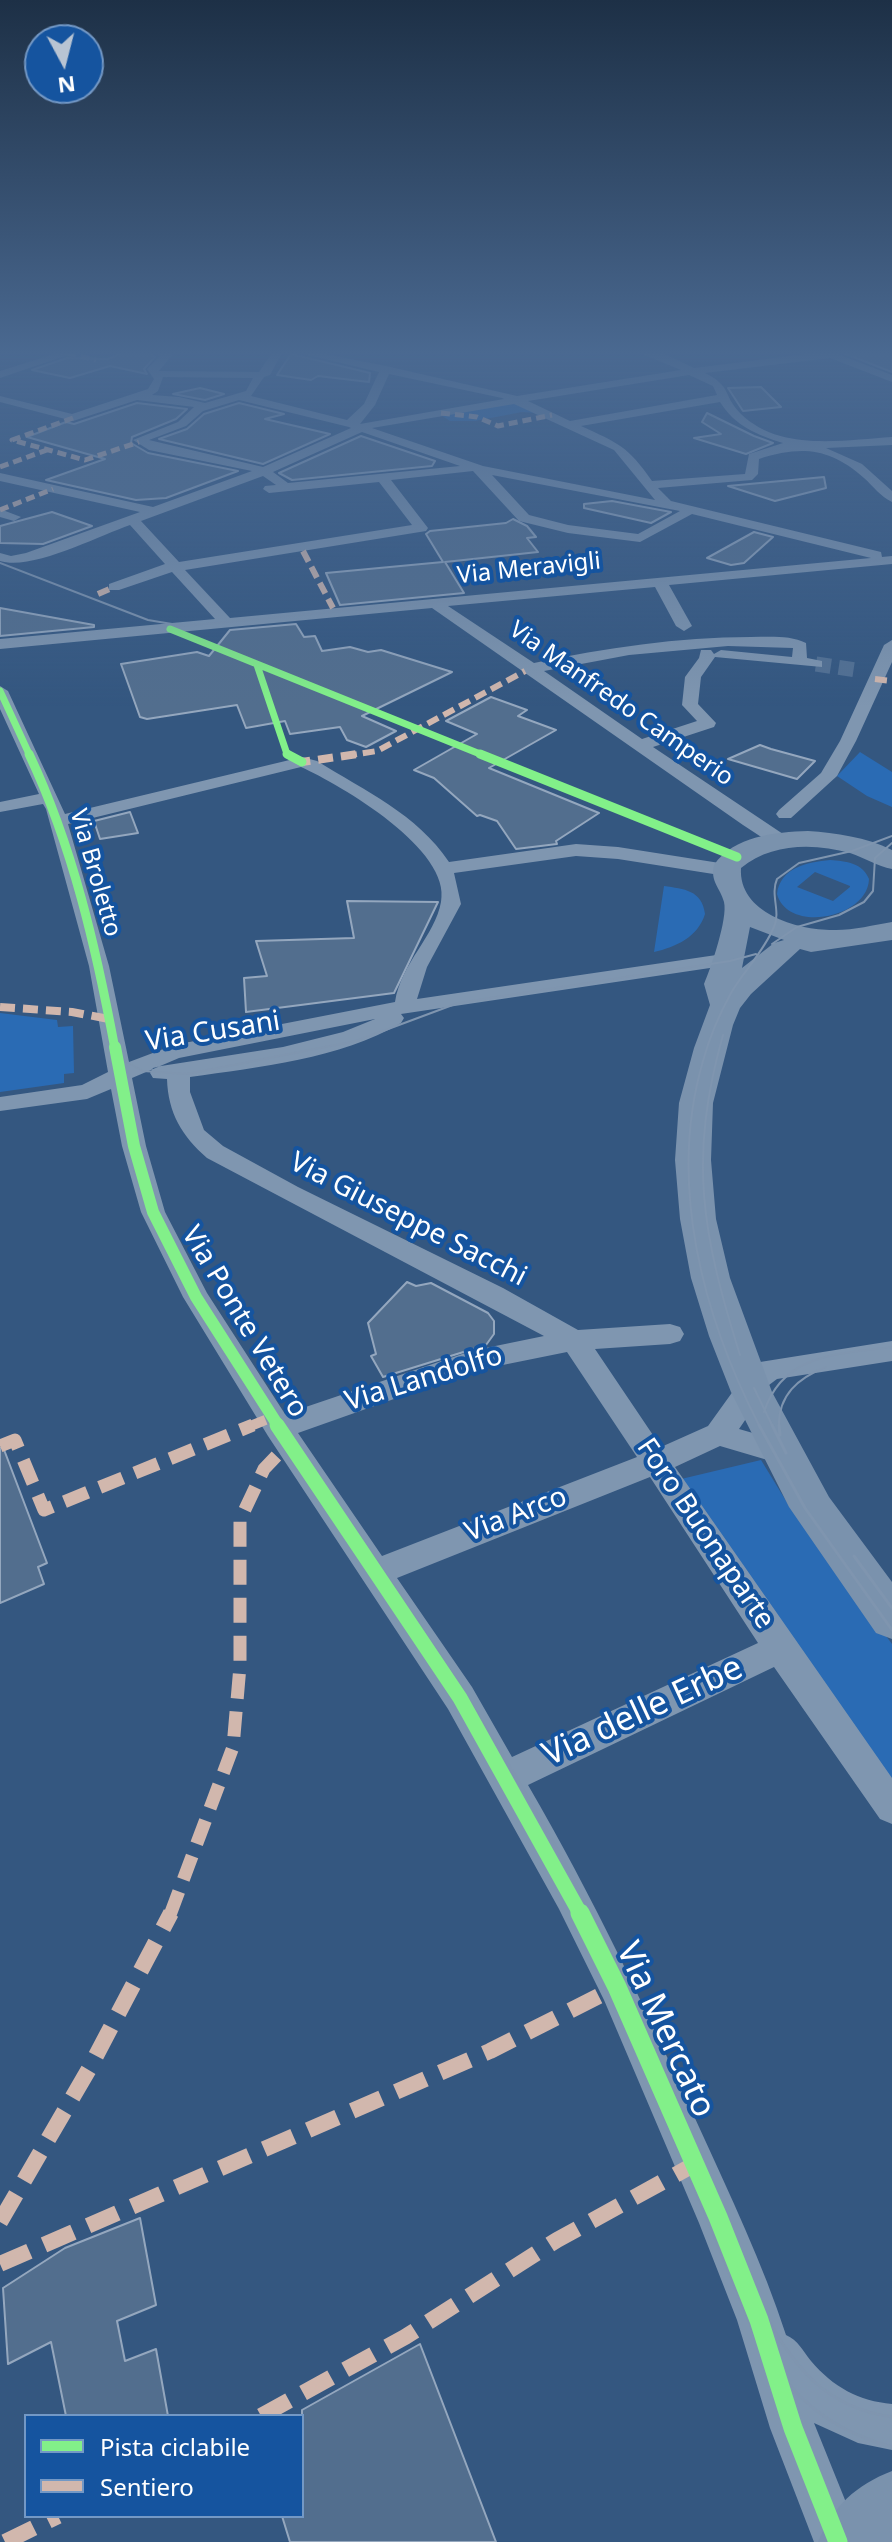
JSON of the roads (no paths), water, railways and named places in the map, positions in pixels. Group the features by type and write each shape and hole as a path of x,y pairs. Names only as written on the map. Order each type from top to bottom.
{"street":[{"path":"259,470 280,480 285,487"},
{"path":"3,562 29,557 267,470"},
{"path":"175,503 285,487 472,470"},
{"path":"481,470 518,514 640,551"},
{"path":"483,470 647,503 666,504 891,557"},
{"path":"638,470 666,504"},
{"path":"648,485 748,477 752,470"},
{"path":"862,470 892,498"},
{"path":"0,477 152,511"},
{"path":"114,587 173,567 416,529 422,525 382,477"},
{"path":"640,551 686,513"},
{"path":"132,519 226,623"},
{"path":"640,551 644,577 659,581 684,626"},
{"name":"Via Meravigli","path":"0,644 891,557"},
{"name":"Via Manfredo Camperio","path":"435,603 450,617 782,842"},
{"path":"785,814 828,776 892,645"},
{"path":"638,746 708,723 690,705 693,677 707,658 701,647"},
{"path":"530,669 626,649 701,647 808,663"},
{"path":"857,671 875,679"},
{"name":"Via Broletto","path":"0,691 50,797 58,821 99,966 121,1075"},
{"path":"58,821 302,762 413,829 435,850 446,868 452,903 413,973 405,1007"},
{"path":"0,807 50,797"},
{"path":"892,832 751,847 730,862 726,870 739,903 725,983 704,1065 692,1130 693,1194 709,1269 750,1391 781,1452 831,1535 892,1618"},
{"path":"822,840 865,846 892,861"},
{"path":"446,868 576,850 726,870"},
{"path":"739,903 769,925 800,936 837,939"},
{"path":"725,983 785,949 892,931"},
{"path":"725,983 751,974 785,949"},
{"name":"Via Cusani","path":"121,1075 174,1052 405,1007 676,968 725,983"},
{"name":"Via Cusani","path":"121,1075 178,1071 350,1039 381,1028 405,1007"},
{"path":"128,1108 147,1087 178,1071"},
{"name":"Via Giuseppe Sacchi","path":"178,1071 179,1092 189,1124 203,1143 215,1152 574,1340"},
{"path":"0,1104 87,1092 121,1075"},
{"name":"Via Ponte Vetero","path":"121,1075 134,1146 153,1212 196,1297 278,1428 376,1572"},
{"path":"574,1340 670,1334"},
{"name":"Via Landolfo","path":"278,1428 471,1361 574,1340"},
{"name":"Foro Buonaparte","path":"574,1340 780,1648 892,1807"},
{"path":"781,1452 718,1434 759,1377 770,1369 892,1351"},
{"name":"Via Arco","path":"376,1572 656,1462 718,1434"},
{"name":"Via Mercato","path":"376,1572 460,1698 507,1777 617,1987 759,2320 793,2428 838,2542"},
{"name":"Via delle Erbe","path":"507,1777 780,1648"},
{"path":"759,2320 786,2367 812,2394 848,2415 892,2427"},
{"path":"853,2542 892,2505"}],"tunnel":[{"path":"816,664 856,670"}],"tram line":[{"path":"0,563 148,620 184,626 892,559"},
{"path":"0,698 52,813 94,965 135,1174 158,1235 205,1325 270,1427"},
{"path":"759,1426 722,1341 707,1295 697,1249 690,1202 689,1155 693,1108 703,1061 727,1001 774,927 777,879 799,863 852,851 892,836"},
{"path":"772,944 797,927 839,915 864,902 873,891 875,858 892,843"},
{"path":"111,1044 125,1061 143,1071 187,1074 356,1041 458,1003 730,961 756,954"},
{"path":"723,1035 706,1120 704,1196 716,1271 740,1355"},
{"path":"765,1410 773,1393 799,1367 833,1355 892,1347"},
{"path":"779,1426 782,1406 792,1389 826,1367"},
{"path":"754,1388 765,1410"},
{"path":"765,1410 773,1427"},
{"path":"269,1425 449,1692 546,1858 631,2038 759,2345 786,2382 815,2410 849,2431 892,2447"},
{"path":"759,1426 805,1508 892,1630"},
{"path":"779,1426 780,1435"},
{"path":"773,1427 786,1453"},
{"path":"348,1519 477,1714 566,1865 639,2014 764,2313 776,2333 801,2368 830,2394 869,2412 892,2417"},
{"path":"854,1556 892,1608"}]}
